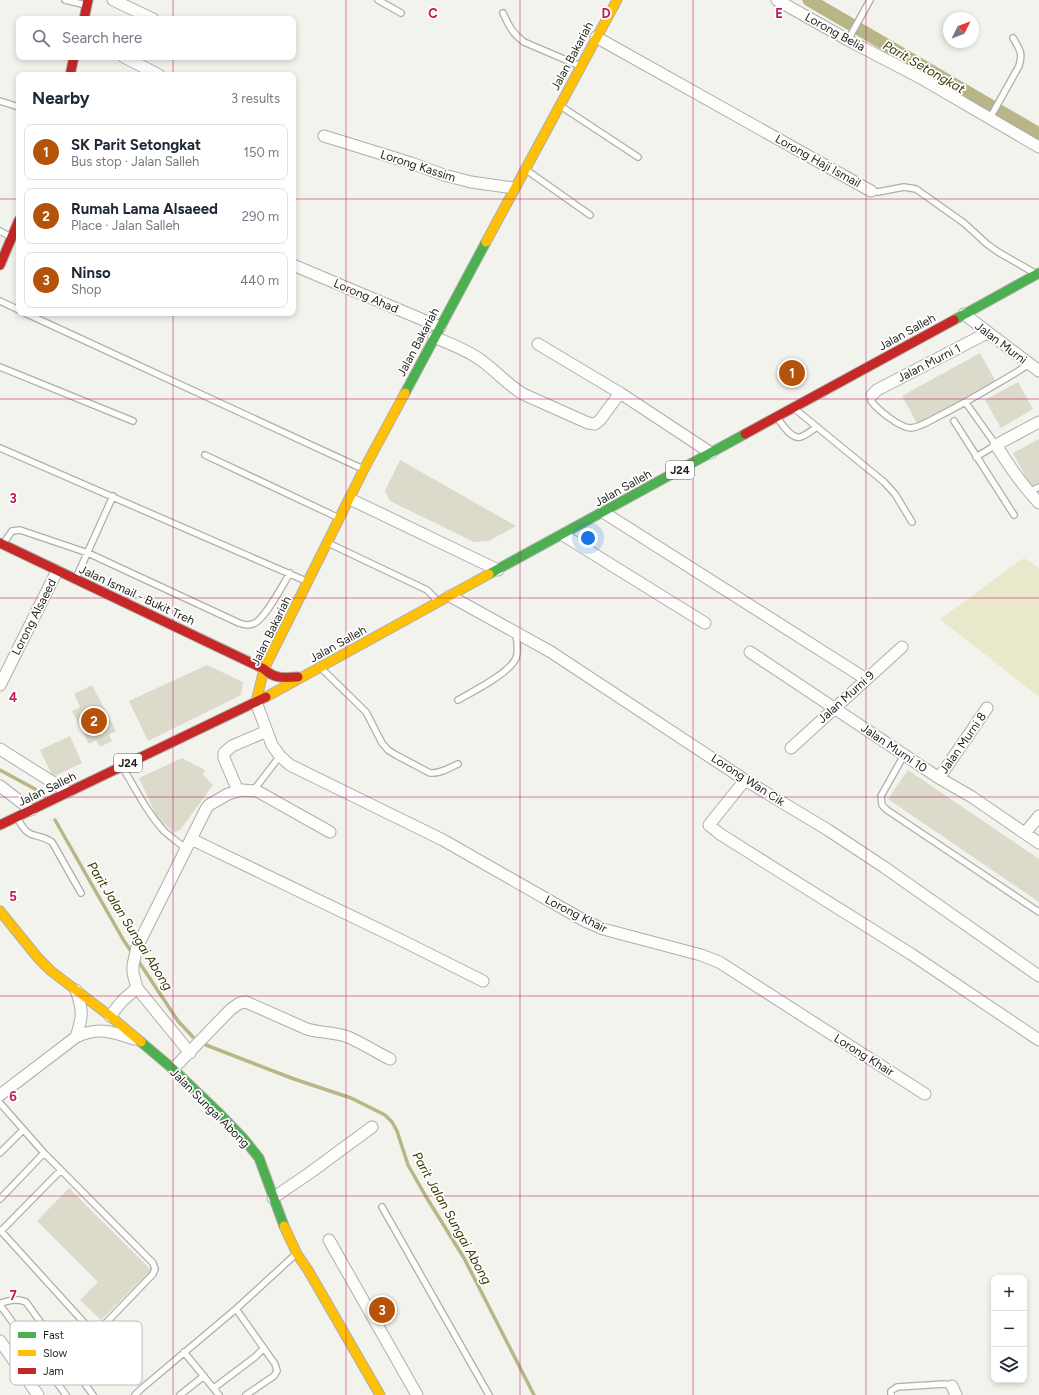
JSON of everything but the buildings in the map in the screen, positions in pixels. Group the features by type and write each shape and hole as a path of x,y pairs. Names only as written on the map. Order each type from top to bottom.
{"main road":[{"name":"Jalan Bakariah","path":"256,702 264,669 364,469 616,0"},
{"path":"85,16 88,3"},
{"path":"71,72 73,60"},
{"path":"0,265 16,227"},
{"name":"Jalan Salleh","path":"302,677 1038,274"},
{"name":"Jalan Ismail - Bukit Treh","path":"1,545 76,579 264,669 273,677 302,677"},
{"name":"J24","path":"256,702 302,677"},
{"name":"Jalan Salleh","path":"0,825 256,702"},
{"name":"Jalan Sungai Abong","path":"0,911 38,958 51,971 110,1016 173,1070 220,1114 259,1158 286,1232 297,1254 308,1270 380,1395"}],"street":[{"path":"113,0 147,16"},
{"name":"Lorong Belia","path":"777,0 850,36 1039,147"},
{"name":"Lorong Haji Ismail","path":"596,37 871,191"},
{"path":"130,60 153,72"},
{"name":"Lorong Kassim","path":"324,136 411,163 444,175 471,182 514,188"},
{"name":"Lorong Ahad","path":"296,266 440,327"},
{"name":"Jalan Murni","path":"964,314 987,333 1035,367"},
{"name":"Jalan Murni 1","path":"872,395 877,390 987,333"},
{"path":"434,337 474,355 519,392 588,423 595,424 600,420 620,393"},
{"path":"538,344 620,393 711,453"},
{"path":"1039,422 996,445 1005,460 1039,503"},
{"path":"350,499 498,570"},
{"path":"603,512 866,679"},
{"path":"562,534 705,623"},
{"name":"Lorong Alsaeed","path":"0,685 57,571"},
{"name":"Lorong Wan Cik","path":"450,596 558,657 745,780 828,830 884,867 1039,976"},
{"name":"Jalan Murni 9","path":"791,748 902,648"},
{"name":"Jalan Murni 10","path":"750,652 938,778 972,797 1039,843"},
{"name":"Lorong Khair","path":"256,702 272,745 280,756 290,765 443,840 585,921 603,929 701,955 719,962 925,1094"},
{"name":"Jalan Murni 8","path":"938,778 987,708"},
{"path":"238,791 224,758 224,753 232,746 267,731"},
{"path":"0,749 68,792"},
{"path":"745,780 709,825 720,834 911,954 1039,1040"},
{"path":"0,786 31,810"},
{"path":"190,1053 137,988 133,974 133,965 137,947 209,805 228,794 238,791 257,791 330,832"},
{"path":"1025,833 1039,816"},
{"path":"188,844 402,940 483,982"},
{"path":"110,1016 137,988"},
{"path":"76,990 82,1008 80,1024 76,1037"},
{"path":"173,1070 231,1009 240,1003 246,1002 307,1029 336,1033 348,1037 390,1059"},
{"path":"0,1094 76,1037 96,1030 111,1031 139,1041"},
{"path":"273,1198 372,1127"},
{"path":"329,1240 417,1395"},
{"path":"0,1341 10,1355"},
{"path":"31,1385 38,1395"}],"lane":[{"path":"65,0 88,3"},
{"path":"378,0 401,13"},
{"path":"850,36 870,0"},
{"path":"503,13 510,29 524,42 580,66"},
{"path":"990,118 1019,66 1021,52 1013,38"},
{"path":"0,102 16,107"},
{"path":"559,105 638,157"},
{"path":"525,169 590,215"},
{"name":"Lorong Haji Ismail","path":"871,191 878,192 904,187 916,190 964,223 998,252 1038,274"},
{"path":"0,232 12,237"},
{"path":"0,301 16,309"},
{"path":"32,316 364,469"},
{"path":"0,367 134,421"},
{"path":"872,395 871,401 878,410 901,425 910,428 919,426 1035,367"},
{"path":"966,403 996,445 976,457"},
{"path":"793,408 884,482 895,494 912,522"},
{"path":"776,417 792,435 796,437 800,437 816,427"},
{"path":"954,421 1014,515"},
{"path":"0,448 114,496 308,582"},
{"path":"205,455 340,519"},
{"path":"1029,492 1039,487"},
{"path":"76,579 114,496"},
{"path":"1,545 12,531 20,530 88,553 239,623 248,625 255,623 264,614 290,574"},
{"path":"328,542 427,590 434,597 437,603"},
{"path":"458,700 508,669 515,659 518,650 516,634"},
{"path":"320,667 366,712 382,743 396,755 430,773 441,772 458,764"},
{"path":"904,755 881,796 882,805 887,810 1039,912"},
{"path":"252,791 280,756"},
{"path":"122,766 144,804 165,832 188,844"},
{"path":"16,817 24,830 30,835 52,842 81,893"},
{"path":"0,1103 61,1170 153,1263 155,1269 153,1274 108,1321"},
{"path":"0,1153 23,1130"},
{"path":"0,1199 44,1152"},
{"path":"61,1170 0,1230 82,1321"},
{"path":"382,1206 488,1395"},
{"path":"135,1395 140,1389 236,1309 297,1254"},
{"path":"12,1321 0,1304 14,1300 26,1302 40,1321"},
{"path":"236,1309 276,1364 277,1371 274,1376 246,1395"},
{"path":"214,1388 255,1357 264,1348"},
{"path":"184,1352 219,1395"},
{"path":"180,1395 204,1376"},
{"path":"891,1395 891,1391 897,1387 945,1384 954,1391"},
{"path":"59,1385 66,1395"},
{"path":"86,1385 93,1395"}],"shaded area":[{"path":"1024,558 1039,568 1039,697 940,619"}],"waterway":[{"name":"Parit Setongkat","path":"809,0 1039,134"},
{"path":"0,770 35,789 40,796"},
{"name":"Parit Jalan Sungai Abong","path":"55,820 124,941 133,954"},
{"name":"Parit Jalan Sungai Abong","path":"137,959 178,1021 193,1037"},
{"name":"Parit Jalan Sungai Abong","path":"206,1045 294,1079 351,1098 385,1115 392,1122 397,1131 408,1165 464,1258 534,1395"}],"traffic: fast":[{"path":"405,393 486,242"},
{"path":"954,320 1039,273"},
{"path":"489,574 745,434"},
{"path":"141,1042 173,1069 220,1114 243,1138 259,1158 284,1226"}],"traffic: slow":[{"path":"486,242 617,0"},
{"path":"256,702 264,669 364,469 405,393"},
{"path":"266,697 489,574"},
{"path":"0,911 38,958 51,971 110,1016 141,1042"},
{"path":"284,1226 297,1254 308,1270 380,1395"}],"traffic: jam":[{"path":"85,16 88,0"},
{"path":"71,72 73,60"},
{"path":"0,265 16,227"},
{"path":"745,434 954,320"},
{"path":"0,543 264,669"},
{"path":"264,669 272,675 284,678 298,677"},
{"path":"0,825 266,697"}],"place":[{"name":"SK Parit Setongkat","path":"792,373"},
{"name":"Rumah Lama Alsaeed","path":"94,721"},
{"name":"Ninso","path":"382,1310"}]}
